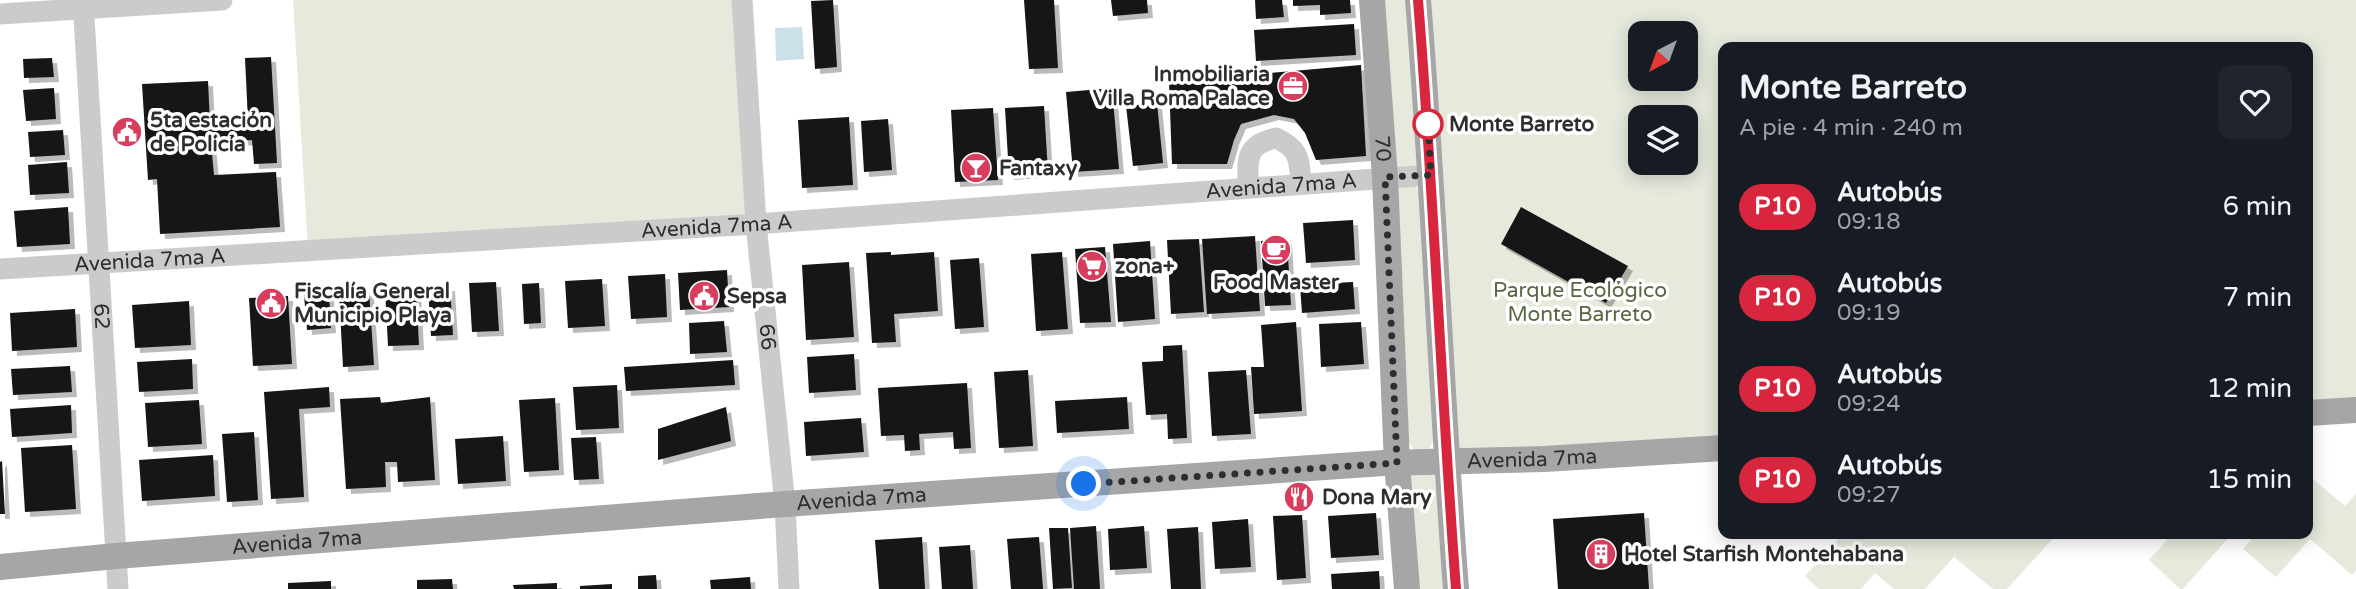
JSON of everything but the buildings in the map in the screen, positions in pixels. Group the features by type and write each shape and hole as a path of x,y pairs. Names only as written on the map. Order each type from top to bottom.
{"main road":[{"name":"70","path":"1373,0 1385,177 1397,463 1408,589"},
{"path":"1418,0 1456,589"},
{"path":"2313,413 2356,410"},
{"name":"Avenida 7ma","path":"0,567 785,504 1397,463 1446,463 1718,448"}],"street":[{"path":"0,14 83,4 222,0"},
{"name":"66","path":"741,0 756,224 785,504 789,589"},
{"name":"62","path":"83,4 118,589"},
{"path":"1248,188 1248,156 1254,146 1276,138 1293,149 1298,158 1301,184"},
{"name":"Avenida 7ma A","path":"0,269 756,224 1431,175"}],"green space":[{"path":"293,0 742,0 756,224 308,250"},
{"path":"1381,0 1411,0 1419,162 1405,177 1394,162"},
{"name":"Parque Ecológico Monte Barreto","path":"1416,0 2356,0 2356,410 2313,413 2313,42 1718,42 1718,448 1460,463"},
{"path":"1405,177 1418,189 1424,209 1436,435 1423,462 1408,441 1398,190"},
{"path":"1423,462 1436,469 1448,589 1418,589 1411,473"},
{"path":"2313,479 2345,506 2356,494 2356,571 2352,575 2310,539 2313,539"},
{"path":"1838,539 2052,539 2007,589 1993,589 1954,557 1925,589 1894,589 1875,573 1861,589 1819,589 1805,576"},
{"path":"2168,539 2228,539 2183,589 2149,560"},
{"path":"2252,539 2310,539 2276,577 2243,549"}],"water":[{"path":"802,27 804,59 776,61 775,28"}],"bus line":[{"name":"P10","path":"1418,0 1429,129 1446,463 1456,589"}],"place":[{"name":"Inmobiliaria Villa Roma Palace","path":"1293,86"},
{"name":"Monte Barreto","path":"1428,124"},
{"name":"5ta estación de Policía","path":"127,132"},
{"name":"Fantaxy","path":"976,168"},
{"name":"Food Master","path":"1276,250"},
{"name":"zona+","path":"1092,266"},
{"name":"Sepsa","path":"704,296"},
{"name":"Fiscalía General Municipio Playa","path":"271,303"},
{"name":"Dona Mary","path":"1299,497"},
{"name":"Hotel Starfish Montehabana","path":"1601,554"}],"route":[{"path":"1084,484 1397,463 1385,177 1431,175 1428,124"}]}
